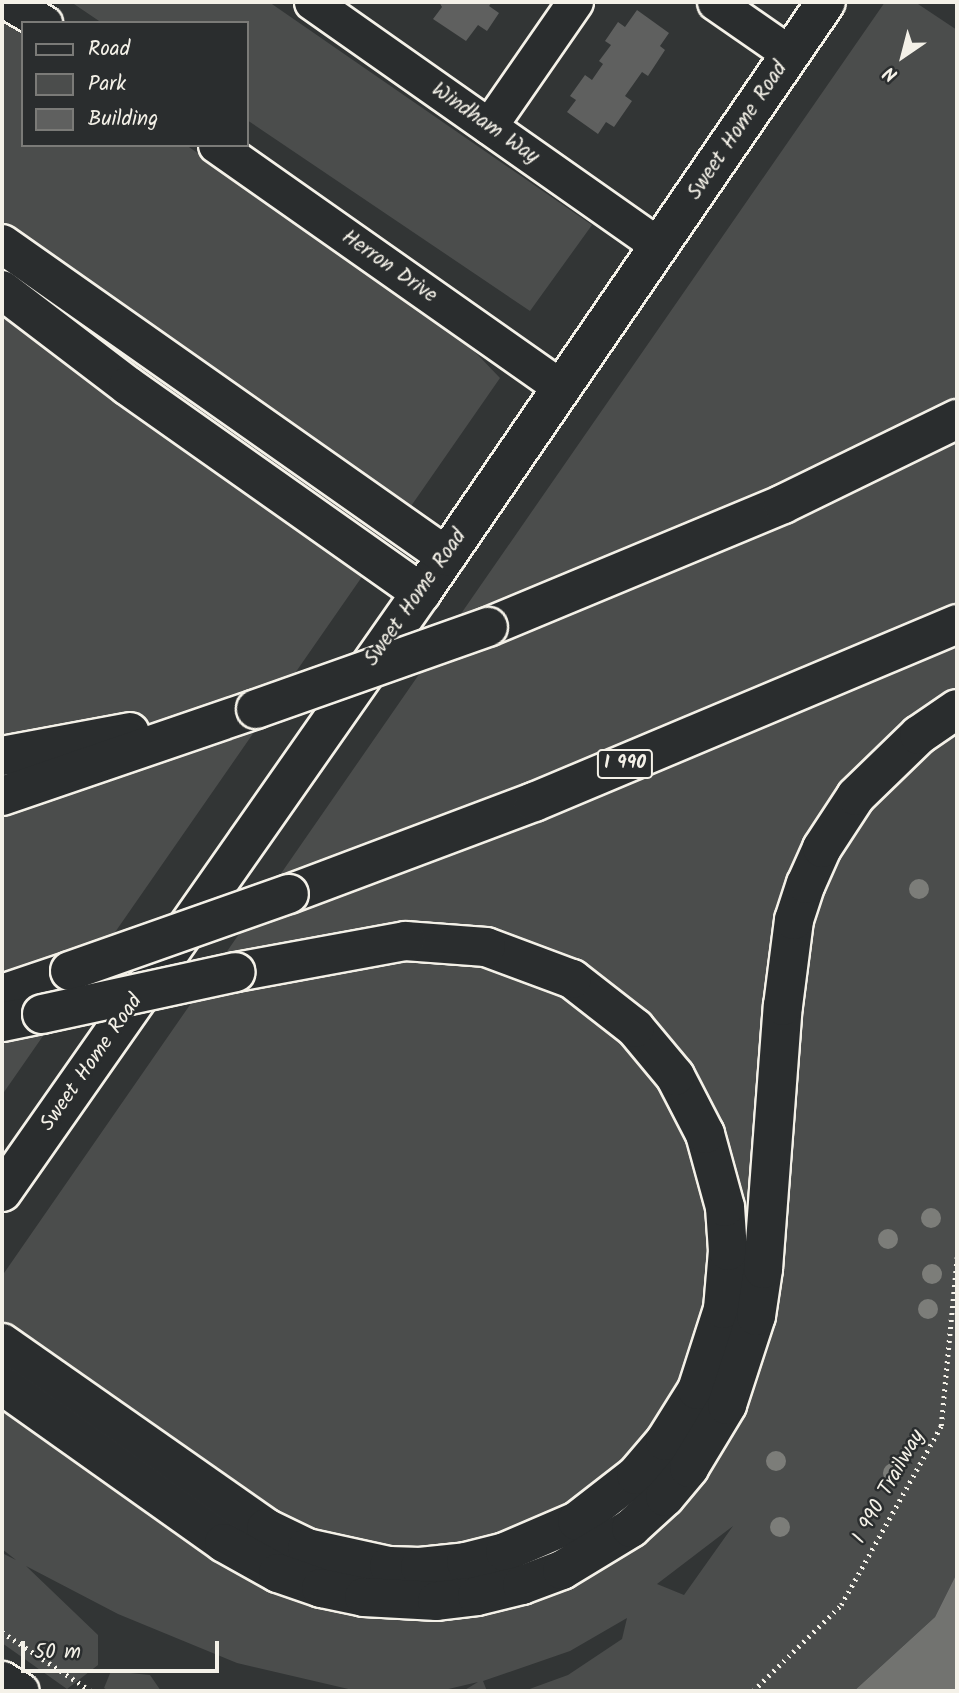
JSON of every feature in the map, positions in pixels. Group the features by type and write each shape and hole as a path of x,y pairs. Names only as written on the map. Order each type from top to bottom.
{"main road":[{"name":"Sweet Home Road","path":"2,1192 421,593 826,2"},
{"path":"2,244 446,556"},
{"path":"2,290 128,386 421,593"},
{"path":"2,796 488,627 783,504 957,419"},
{"name":"I 990","path":"2,994 289,894 534,802 957,624"},
{"path":"2,756 256,709"},
{"path":"2,1385 225,1543 278,1573 320,1588 364,1597 437,1601 477,1596 523,1585 562,1570 631,1528 665,1497 689,1468 727,1405 756,1317 763,1269 783,1006 794,920 806,884 822,848 856,796 919,735 957,709"},
{"path":"2,1022 236,972 405,941 486,947 572,979 635,1028 675,1076 705,1134 725,1207 728,1251 723,1309 697,1390 666,1441 636,1475 578,1521 505,1552 466,1562 420,1567 389,1566 307,1548 266,1528 2,1343"}],"street":[{"path":"8,2 41,21"},
{"name":"Windham Way","path":"312,2 659,246"},
{"path":"489,126 575,2"},
{"path":"715,2 790,54"},
{"name":"Herron Drive","path":"219,147 562,388"},
{"path":"2,1679 21,1691"}],"path":[{"name":"I 990 Trailway","path":"753,1691 841,1605 941,1426 957,1256"},
{"path":"2,1632 91,1691"}],"green space":[{"path":"71,2 269,2 592,225 530,311 248,121 248,21 99,21"},
{"path":"885,2 915,2 957,30 957,1573 935,1617 854,1691 524,1691 568,1675 622,1639 627,1618 570,1651 483,1681 487,1691 463,1691 478,1682 440,1691 357,1691 237,1663 118,1614 26,1566 98,1635 98,1665 67,1689 2,1643 2,1553 16,1560 2,1549 2,1276","holes":["733,1526 684,1595 657,1584"]},
{"path":"2,20 21,32 21,147 189,147 453,329 500,378 2,1095"},
{"path":"111,1671 150,1675 161,1691 109,1691 104,1688"}],"shaded area":[{"path":"957,1573 957,1691 854,1691 935,1617"}],"building":[{"path":"439,2 492,2 489,6 499,13 487,31 478,25 466,41 433,19 442,7"},
{"path":"637,10 669,33 660,46 665,50 648,76 642,72 625,96 632,101 614,127 606,122 598,134 567,112 576,100 570,96 585,75 592,80 603,64 599,61 611,45 605,41 618,22 625,27"}]}
